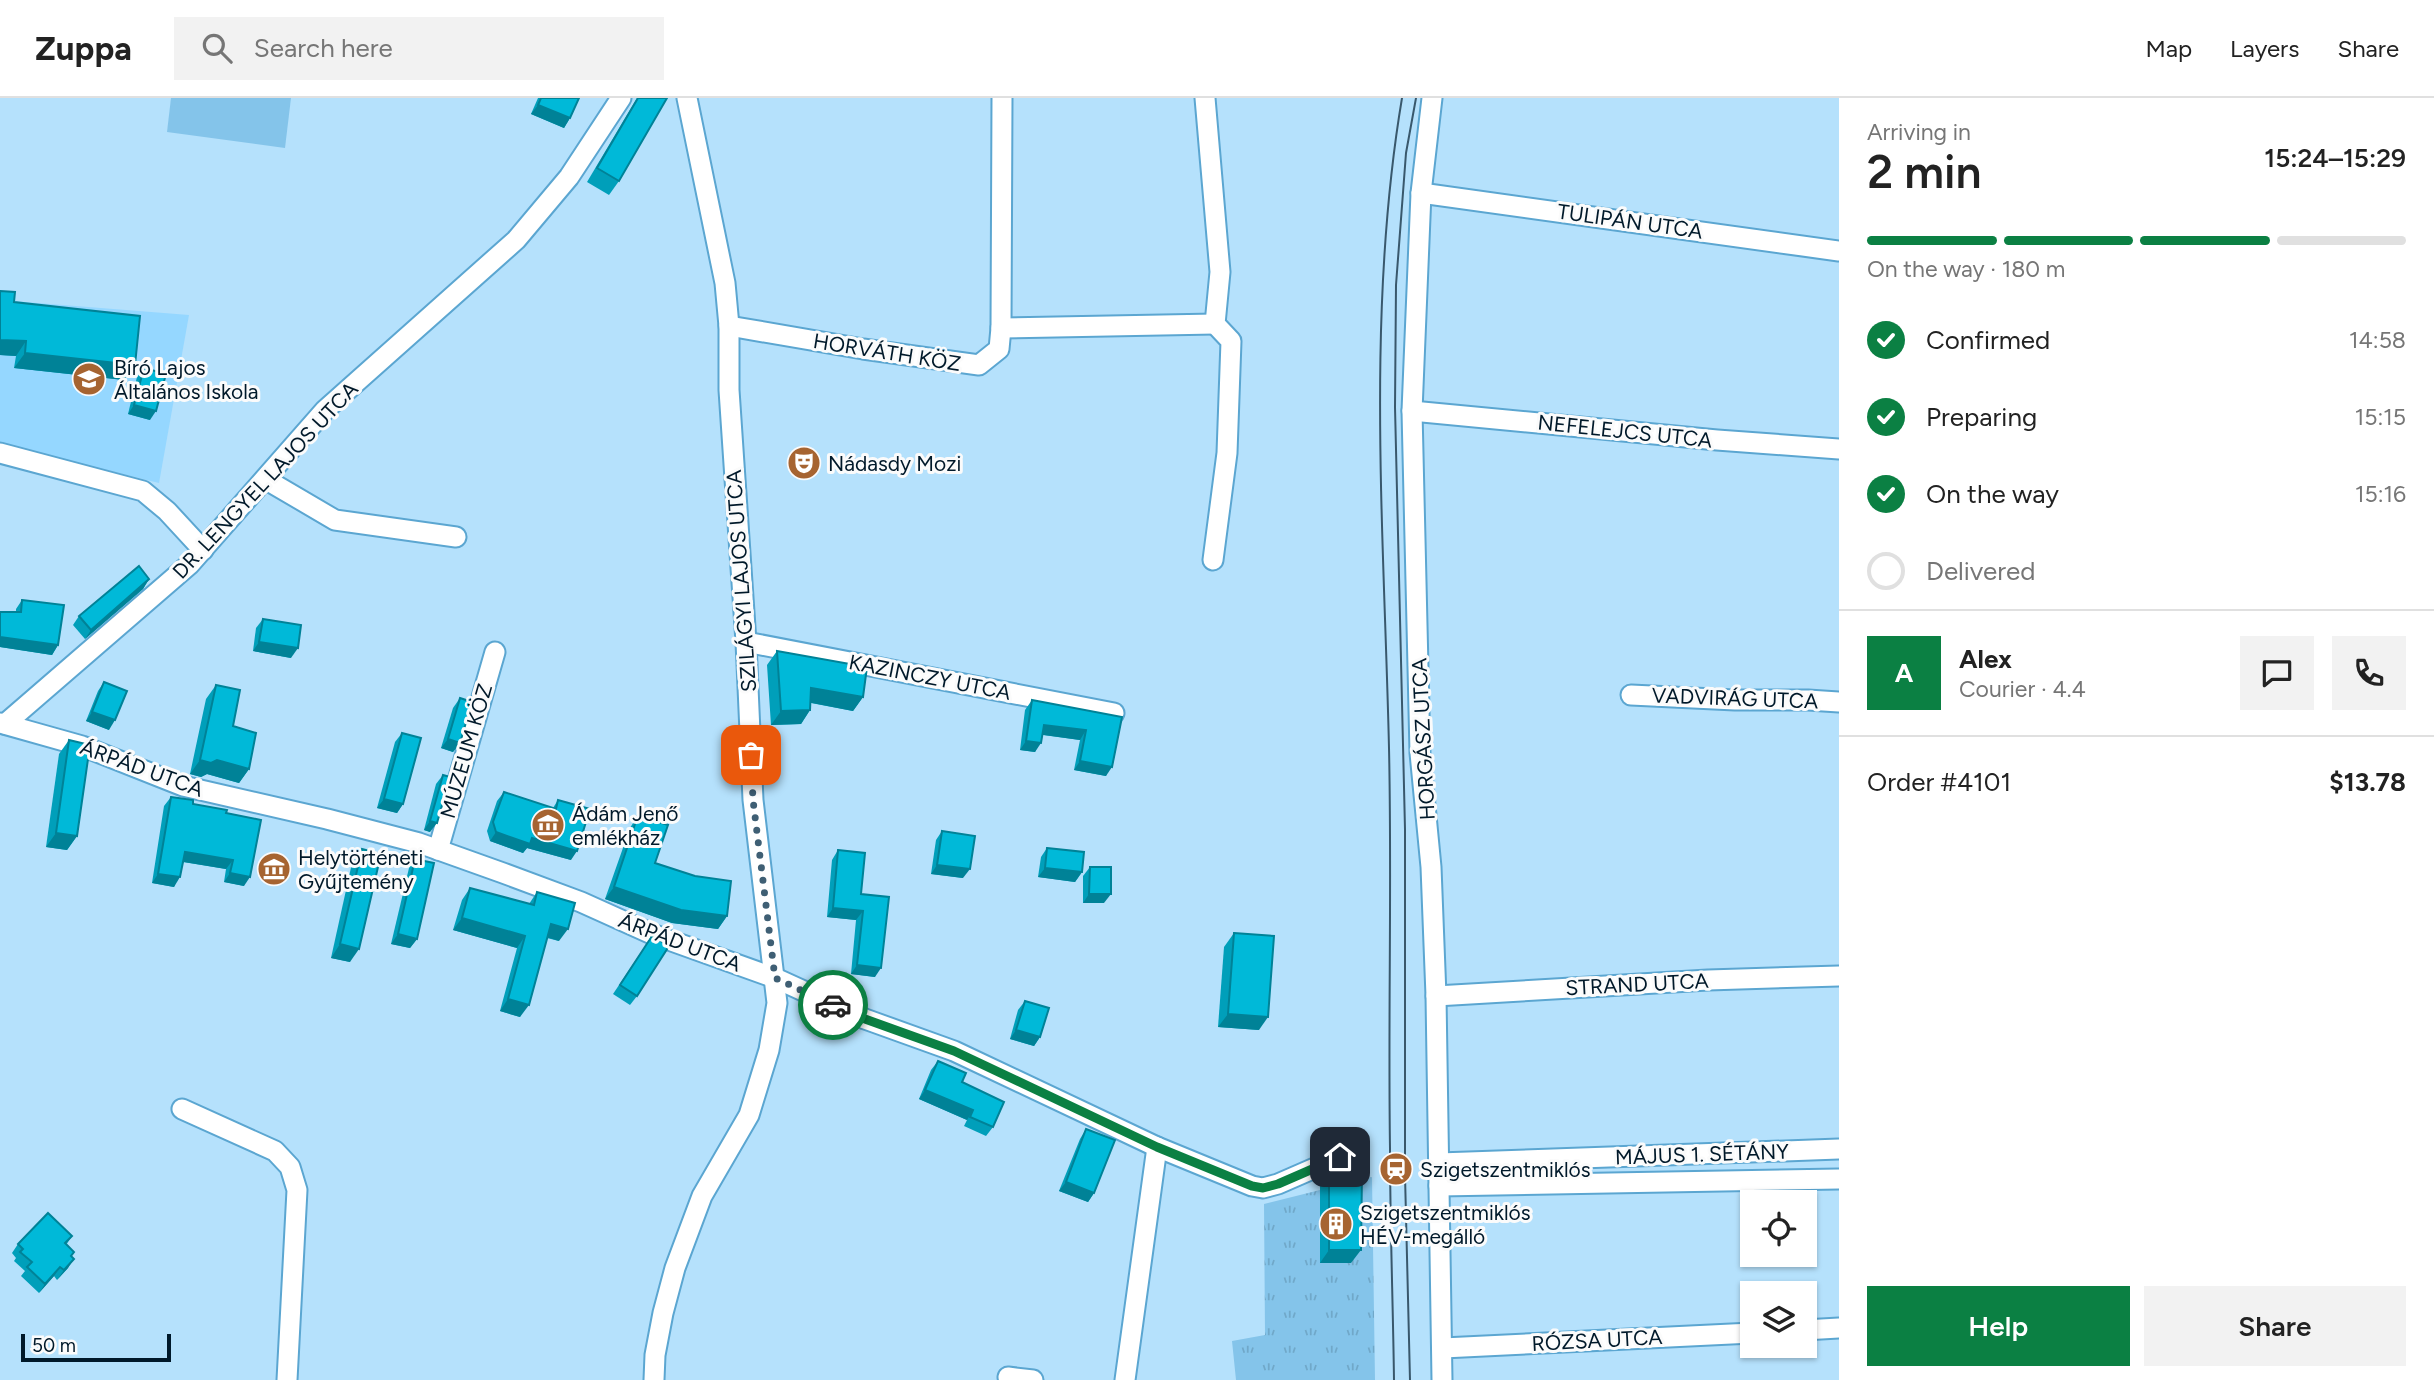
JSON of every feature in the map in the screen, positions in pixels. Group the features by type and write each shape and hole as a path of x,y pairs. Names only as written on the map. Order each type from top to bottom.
{"street":[{"name":"DR. LENGYEL LAJOS UTCA","path":"3,724 190,564 326,410 516,240 569,177 621,98"},
{"name":"SZILÁGYI LAJOS UTCA","path":"654,1380 655,1355 675,1268 702,1196 749,1115 769,1051 777,1003 753,800 725,283 687,98"},
{"name":"HORVÁTH KÖZ","path":"729,326 979,365 999,349 1002,98"},
{"path":"1205,98 1220,272 1216,324 1231,341 1227,453 1213,560"},
{"name":"HORGÁSZ UTCA","path":"1432,98 1420,193 1412,411 1420,753 1432,867 1436,996 1442,1380"},
{"name":"TULIPÁN UTCA","path":"1420,193 1839,251"},
{"path":"1001,328 1216,324"},
{"name":"NEFELEJCS UTCA","path":"1412,411 1839,449"},
{"path":"0,453 143,491 167,511 203,550"},
{"path":"265,479 335,520 456,537"},
{"name":"KAZINCZY UTCA","path":"746,642 1114,713"},
{"name":"MÚZEUM KÖZ","path":"438,850 495,652"},
{"name":"VADVIRÁG UTCA","path":"1631,695 1839,702"},
{"name":"ÁRPÁD UTCA","path":"3,724 82,746 183,786 327,819 438,850 581,902 652,934 775,978 865,1019 954,1051 1157,1147 1252,1186 1263,1188 1278,1184 1340,1157"},
{"name":"STRAND UTCA","path":"1436,996 1708,980 1839,976"},
{"path":"182,1109 275,1151 290,1167 295,1177 297,1190 286,1380"},
{"path":"1125,1380 1157,1147"},
{"name":"MÁJUS 1. SÉTÁNY","path":"1439,1163 1839,1149"},
{"name":"MÁJUS 1. SÉTÁNY","path":"1440,1186 1839,1179"},
{"path":"1817,1329 1839,1328"},
{"name":"RÓZSA UTCA","path":"1443,1348 1740,1334"},
{"path":"1008,1377 1033,1380"}],"shaded area":[{"name":"Bíró Lajos Általános Iskola","path":"0,300 189,315 159,483 0,444"}],"green space":[{"path":"171,98 291,98 285,148 167,132"},
{"path":"1372,1177 1375,1380 1236,1380 1232,1341 1265,1335 1264,1204"}],"building":[{"path":"541,98 579,98 570,118 538,105"},
{"path":"638,98 667,98 619,181 597,168"},
{"path":"0,291 15,292 14,302 140,316 135,365 25,353 26,341 0,340"},
{"path":"144,368 166,374 156,411 134,405"},
{"path":"139,566 149,579 91,630 79,616"},
{"path":"22,600 64,605 58,645 0,637 0,612 21,612"},
{"path":"263,619 301,625 298,648 259,642"},
{"path":"777,651 867,667 863,697 811,688 810,710 781,711"},
{"path":"104,682 127,691 115,720 92,712"},
{"path":"216,685 240,690 233,726 256,733 249,769 217,760 211,763 200,760"},
{"path":"460,698 472,702 460,743 448,739"},
{"path":"1032,700 1122,717 1112,767 1080,761 1086,730 1044,725 1041,743 1026,741"},
{"path":"402,733 421,738 403,804 384,799"},
{"path":"69,740 90,745 77,836 56,833"},
{"path":"443,775 450,777 437,823 430,821"},
{"path":"504,792 556,809 558,800 590,809 577,851 532,838 530,844 496,832 493,822"},
{"path":"171,797 193,800 193,804 261,820 250,877 230,873 233,860 185,852 180,877 158,874"},
{"path":"638,815 668,825 655,863 695,876 731,881 727,916 681,910 614,887"},
{"path":"942,831 975,836 970,869 937,865"},
{"path":"1047,848 1084,852 1082,872 1045,868"},
{"path":"362,849 381,854 359,949 340,944"},
{"path":"838,850 865,853 861,894 889,897 881,968 857,965 863,911 833,908"},
{"path":"415,859 434,863 417,939 398,934"},
{"path":"1090,867 1111,867 1111,894 1089,894"},
{"path":"470,888 534,905 537,892 575,903 568,929 551,924 529,1005 508,999 525,936 462,918"},
{"path":"1234,933 1274,936 1268,1017 1228,1014"},
{"path":"652,936 669,946 637,996 620,985"},
{"path":"1025,1001 1049,1008 1040,1037 1016,1030"},
{"path":"938,1061 966,1073 962,1082 1004,1102 993,1127 970,1117 973,1110 925,1090"},
{"path":"1086,1129 1115,1140 1094,1193 1066,1182"},
{"path":"1329,1171 1362,1172 1361,1250 1329,1250"},
{"path":"48,1213 72,1236 65,1243 74,1252 71,1256 74,1259 64,1270 60,1267 45,1284 27,1267 32,1262 20,1252 23,1249 18,1244"}],"tram line":[{"path":"1394,1380 1390,1206 1390,798 1380,422 1384,259 1402,98"},
{"path":"1410,1380 1405,1175 1405,829 1395,407 1396,285 1406,153 1416,98"}],"way so far":[{"path":"751,755 753,800 775,978 833,1005"}],"place":[{"name":"Bíró Lajos Általános Iskola","path":"89,379"},
{"name":"Nádasdy Mozi","path":"804,463"},
{"name":"Ádám Jenő emlékház","path":"548,825"},
{"name":"Helytörténeti Gyűjtemény","path":"274,869"},
{"name":"Szigetszentmiklós","path":"1396,1169"},
{"name":"Szigetszentmiklós HÉV-megálló","path":"1336,1224"}],"route":[{"path":"833,1005 954,1051 1157,1147 1252,1186 1263,1188 1278,1184 1340,1157"}]}
